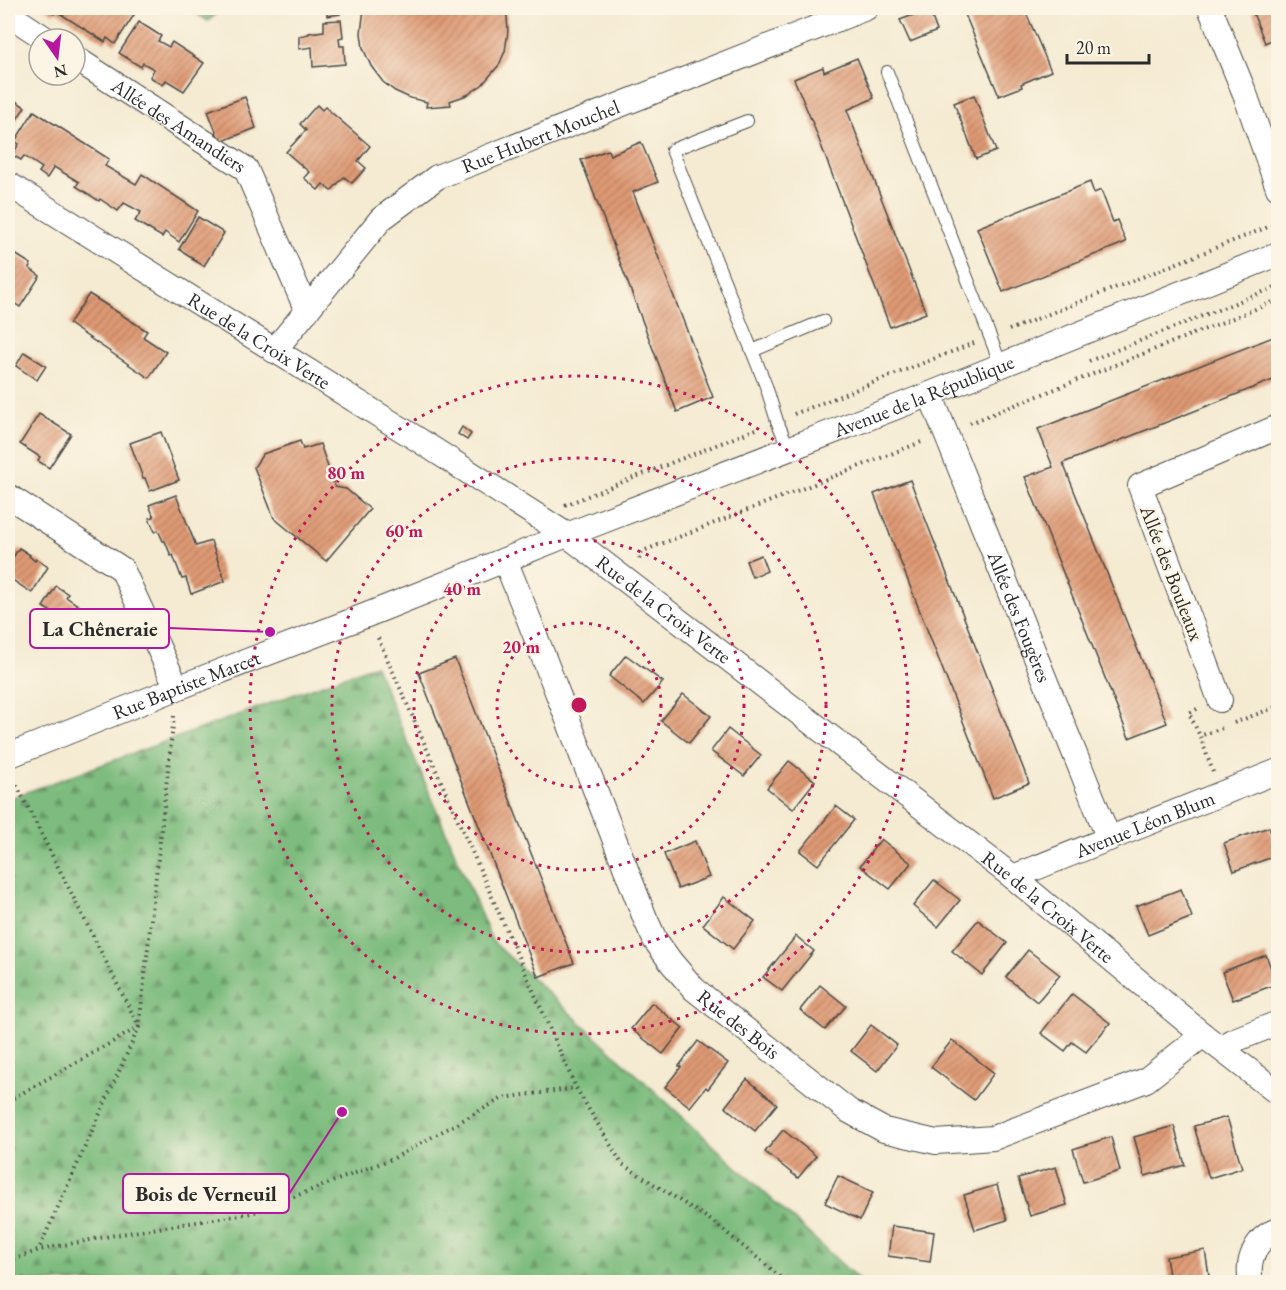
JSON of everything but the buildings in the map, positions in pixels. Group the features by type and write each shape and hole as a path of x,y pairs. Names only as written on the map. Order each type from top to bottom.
{"street":[{"name":"Rue Hubert Mouchel","path":"274,351 381,219 437,177 866,8"},
{"path":"1210,8 1245,94 1278,188"},
{"path":"8,14 28,27"},
{"name":"Allée des Amandiers","path":"87,66 246,169 307,311"},
{"name":"Rue de la Croix Verte","path":"8,184 567,535 1013,877 1212,1042 1278,1093"},
{"name":"Avenue de la République","path":"567,535 930,394 1278,254"},
{"name":"Allée des Fougères","path":"930,394 1109,839"},
{"name":"Allée des Bouleaux","path":"1220,700 1140,486 1278,427"},
{"path":"8,496 122,569 177,688"},
{"name":"Rue Baptiste Marcet","path":"10,767 177,688 567,535"},
{"name":"Rue des Bois","path":"505,560 655,940 693,989 849,1111 884,1130 936,1142 993,1138 1146,1080 1212,1042 1232,1041 1278,1023"},
{"name":"Avenue Léon Blum","path":"1013,877 1278,771"},
{"path":"1251,1282 1248,1270 1256,1246 1270,1233 1278,1230"}],"lane":[{"path":"886,72 1001,365"},
{"path":"747,121 672,150 789,449"},
{"path":"752,351 823,321"}],"path":[{"path":"536,516 1278,223"},
{"path":"368,615 576,1088 622,1164 712,1221 787,1282"},
{"path":"39,1250 139,1027 177,688"},
{"path":"1222,794 1200,736 1278,706"},
{"path":"10,767 139,1027"},
{"path":"8,1101 139,1027"},
{"path":"8,1262 39,1250 252,1213 394,1158 503,1098 576,1088"}],"green space":[{"path":"187,8 223,8 208,21"},
{"path":"375,665 492,941 861,1282 8,1282 8,799"}],"place":[{"name":"La Chêneraie","path":"270,632"},
{"name":"Bois de Verneuil","path":"342,1112"}]}
